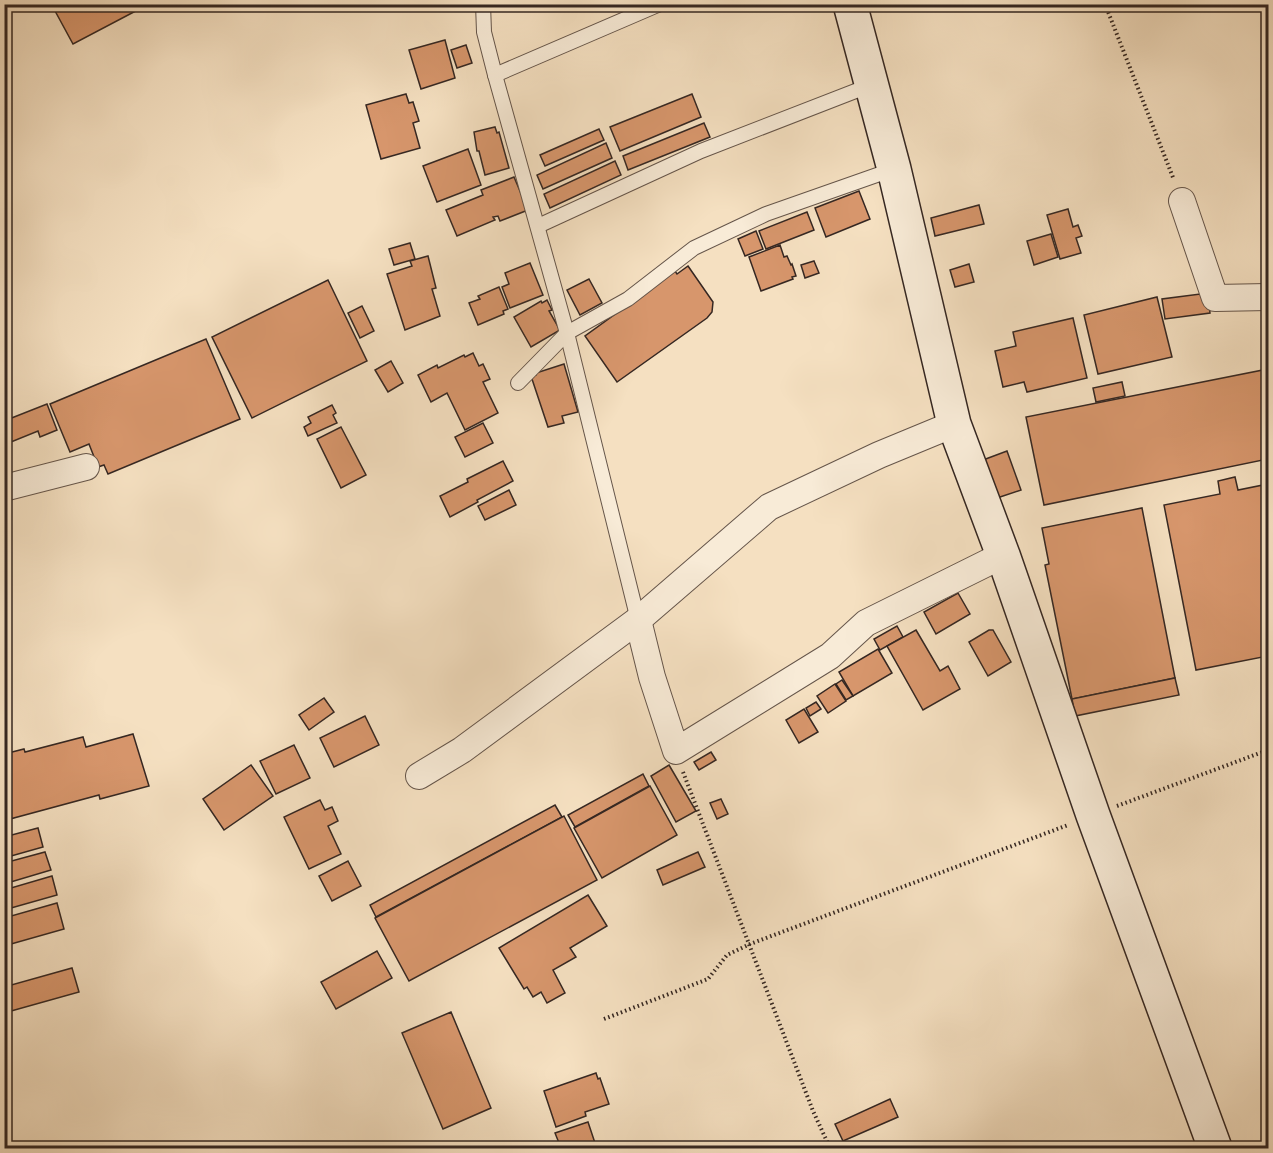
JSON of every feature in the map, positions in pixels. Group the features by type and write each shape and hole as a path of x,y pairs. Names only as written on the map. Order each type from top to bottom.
{"street":[{"path":"850,4 894,169 954,424 1215,1149"},
{"path":"1182,201 1215,297 1269,297"},
{"path":"419,776 462,750 638,620 769,507 879,455 954,424"},
{"path":"4,488 86,467"},
{"path":"638,620 652,677 675,751 830,656 866,624 1003,555"}],"lane":[{"path":"483,4 484,32 567,333 638,620"},
{"path":"495,75 660,4"},
{"path":"538,226 701,151 871,84"},
{"path":"518,382 567,333 628,299 694,248 766,214 894,169"}],"path":[{"path":"1106,4 1182,201"},
{"path":"604,1019 702,982 727,955 750,944 1269,750"},
{"path":"675,751 830,1149"}],"building":[{"path":"62,4 149,4 73,44 54,9"},
{"path":"445,40 455,78 421,89 409,50"},
{"path":"466,45 472,63 457,68 451,50"},
{"path":"406,94 409,103 413,102 419,121 413,123 420,148 381,159 366,105"},
{"path":"692,94 701,117 620,151 610,127"},
{"path":"704,123 710,137 628,170 623,156"},
{"path":"495,127 497,133 499,132 509,168 485,175 479,151 477,151 474,132"},
{"path":"599,129 604,140 545,166 540,155"},
{"path":"606,143 612,158 543,189 537,175"},
{"path":"468,149 481,185 437,202 423,166"},
{"path":"615,161 621,175 550,208 544,194"},
{"path":"514,177 528,210 500,221 498,216 493,217 495,220 457,236 446,210 483,195 481,190"},
{"path":"859,191 870,219 826,237 815,208"},
{"path":"979,205 984,224 935,236 931,218"},
{"path":"1068,209 1073,227 1078,225 1082,236 1076,238 1081,253 1060,259 1047,215"},
{"path":"807,212 814,230 766,249 759,231"},
{"path":"756,231 763,249 745,256 738,239"},
{"path":"1051,234 1058,257 1034,265 1027,241"},
{"path":"410,243 415,259 394,265 389,249"},
{"path":"780,245 784,257 787,256 792,264 796,276 761,291 749,257"},
{"path":"428,256 436,288 432,289 440,316 405,330 387,274 412,266 410,261"},
{"path":"814,261 819,273 805,278 801,265"},
{"path":"530,263 543,295 510,308 502,287 509,284 505,273"},
{"path":"969,264 974,282 955,287 950,270"},
{"path":"688,266 713,302 712,312 707,318 617,382 585,336 675,271 677,274"},
{"path":"589,279 602,303 580,315 567,290"},
{"path":"328,280 367,361 252,418 212,337"},
{"path":"499,287 508,309 503,311 504,314 478,325 469,303 480,299 478,296"},
{"path":"1208,293 1210,313 1165,319 1162,299"},
{"path":"1157,297 1172,357 1098,374 1084,315"},
{"path":"547,300 552,310 549,311 560,330 531,347 514,317 541,301 542,303"},
{"path":"362,306 374,331 360,338 348,313"},
{"path":"1073,318 1087,378 1027,392 1024,382 1003,387 995,351 1016,346 1013,332"},
{"path":"206,339 240,419 108,474 104,465 98,467 89,444 70,452 50,404"},
{"path":"473,353 479,366 483,364 490,379 483,382 498,413 465,430 447,393 431,402 418,375 437,365 438,368"},
{"path":"391,361 403,383 388,392 375,370"},
{"path":"564,364 578,412 562,416 564,423 548,427 531,376"},
{"path":"1268,369 1268,459 1044,505 1026,417"},
{"path":"1122,382 1125,396 1096,402 1093,388"},
{"path":"47,404 57,430 40,437 38,431 11,442 4,421"},
{"path":"332,405 337,423 308,436 304,427 311,423 308,417"},
{"path":"483,423 493,443 465,457 455,437"},
{"path":"341,427 366,475 341,488 317,439"},
{"path":"1007,451 1021,490 997,498 983,460"},
{"path":"503,461 513,481 450,517 440,496"},
{"path":"1235,477 1238,490 1268,484 1268,656 1196,670 1164,505 1220,494 1218,481"},
{"path":"509,490 516,505 485,520 478,506"},
{"path":"1142,508 1175,678 1072,699 1045,565 1049,564 1042,528"},
{"path":"958,593 970,614 936,634 924,612"},
{"path":"897,626 903,637 880,650 874,639"},
{"path":"916,630 940,671 948,666 960,689 923,710 887,646"},
{"path":"993,630 1011,662 988,676 969,642"},
{"path":"878,649 892,673 853,696 839,672"},
{"path":"1175,678 1179,695 1075,716 1072,699"},
{"path":"842,680 853,696 846,700 836,684"},
{"path":"835,684 846,701 828,713 817,696"},
{"path":"324,698 334,712 309,730 299,715"},
{"path":"816,702 821,709 810,716 806,708"},
{"path":"804,709 818,732 799,743 786,720"},
{"path":"365,716 379,745 334,767 320,738"},
{"path":"133,734 149,786 100,799 99,795 10,819 4,799 4,754 24,749 25,752 83,737 86,747"},
{"path":"294,745 310,778 276,794 260,761"},
{"path":"711,752 716,760 699,770 694,762"},
{"path":"251,765 273,796 224,830 203,799"},
{"path":"669,765 696,811 676,822 651,776"},
{"path":"643,774 649,786 575,827 568,815"},
{"path":"650,786 677,835 602,878 574,828"},
{"path":"721,799 728,814 717,819 710,803"},
{"path":"320,800 325,810 332,807 338,821 328,826 341,854 309,869 284,817"},
{"path":"555,805 562,817 376,917 370,905"},
{"path":"564,816 597,880 409,981 375,918"},
{"path":"38,828 43,847 4,858 4,837"},
{"path":"45,852 51,870 4,884 4,863"},
{"path":"698,852 705,867 663,885 657,870"},
{"path":"348,861 361,886 332,901 319,876"},
{"path":"52,876 57,895 4,910 4,890"},
{"path":"588,895 607,926 570,948 576,957 553,970 565,993 547,1003 541,992 533,997 527,987 524,989 499,948"},
{"path":"57,903 64,929 4,946 4,918"},
{"path":"377,951 392,978 336,1009 321,982"},
{"path":"72,968 79,992 4,1013 4,987"},
{"path":"451,1012 491,1108 443,1129 402,1033"},
{"path":"596,1073 609,1104 585,1112 586,1116 556,1127 544,1091"},
{"path":"890,1099 898,1117 843,1141 835,1124"},
{"path":"588,1122 595,1143 580,1148 561,1148 555,1133"}]}
